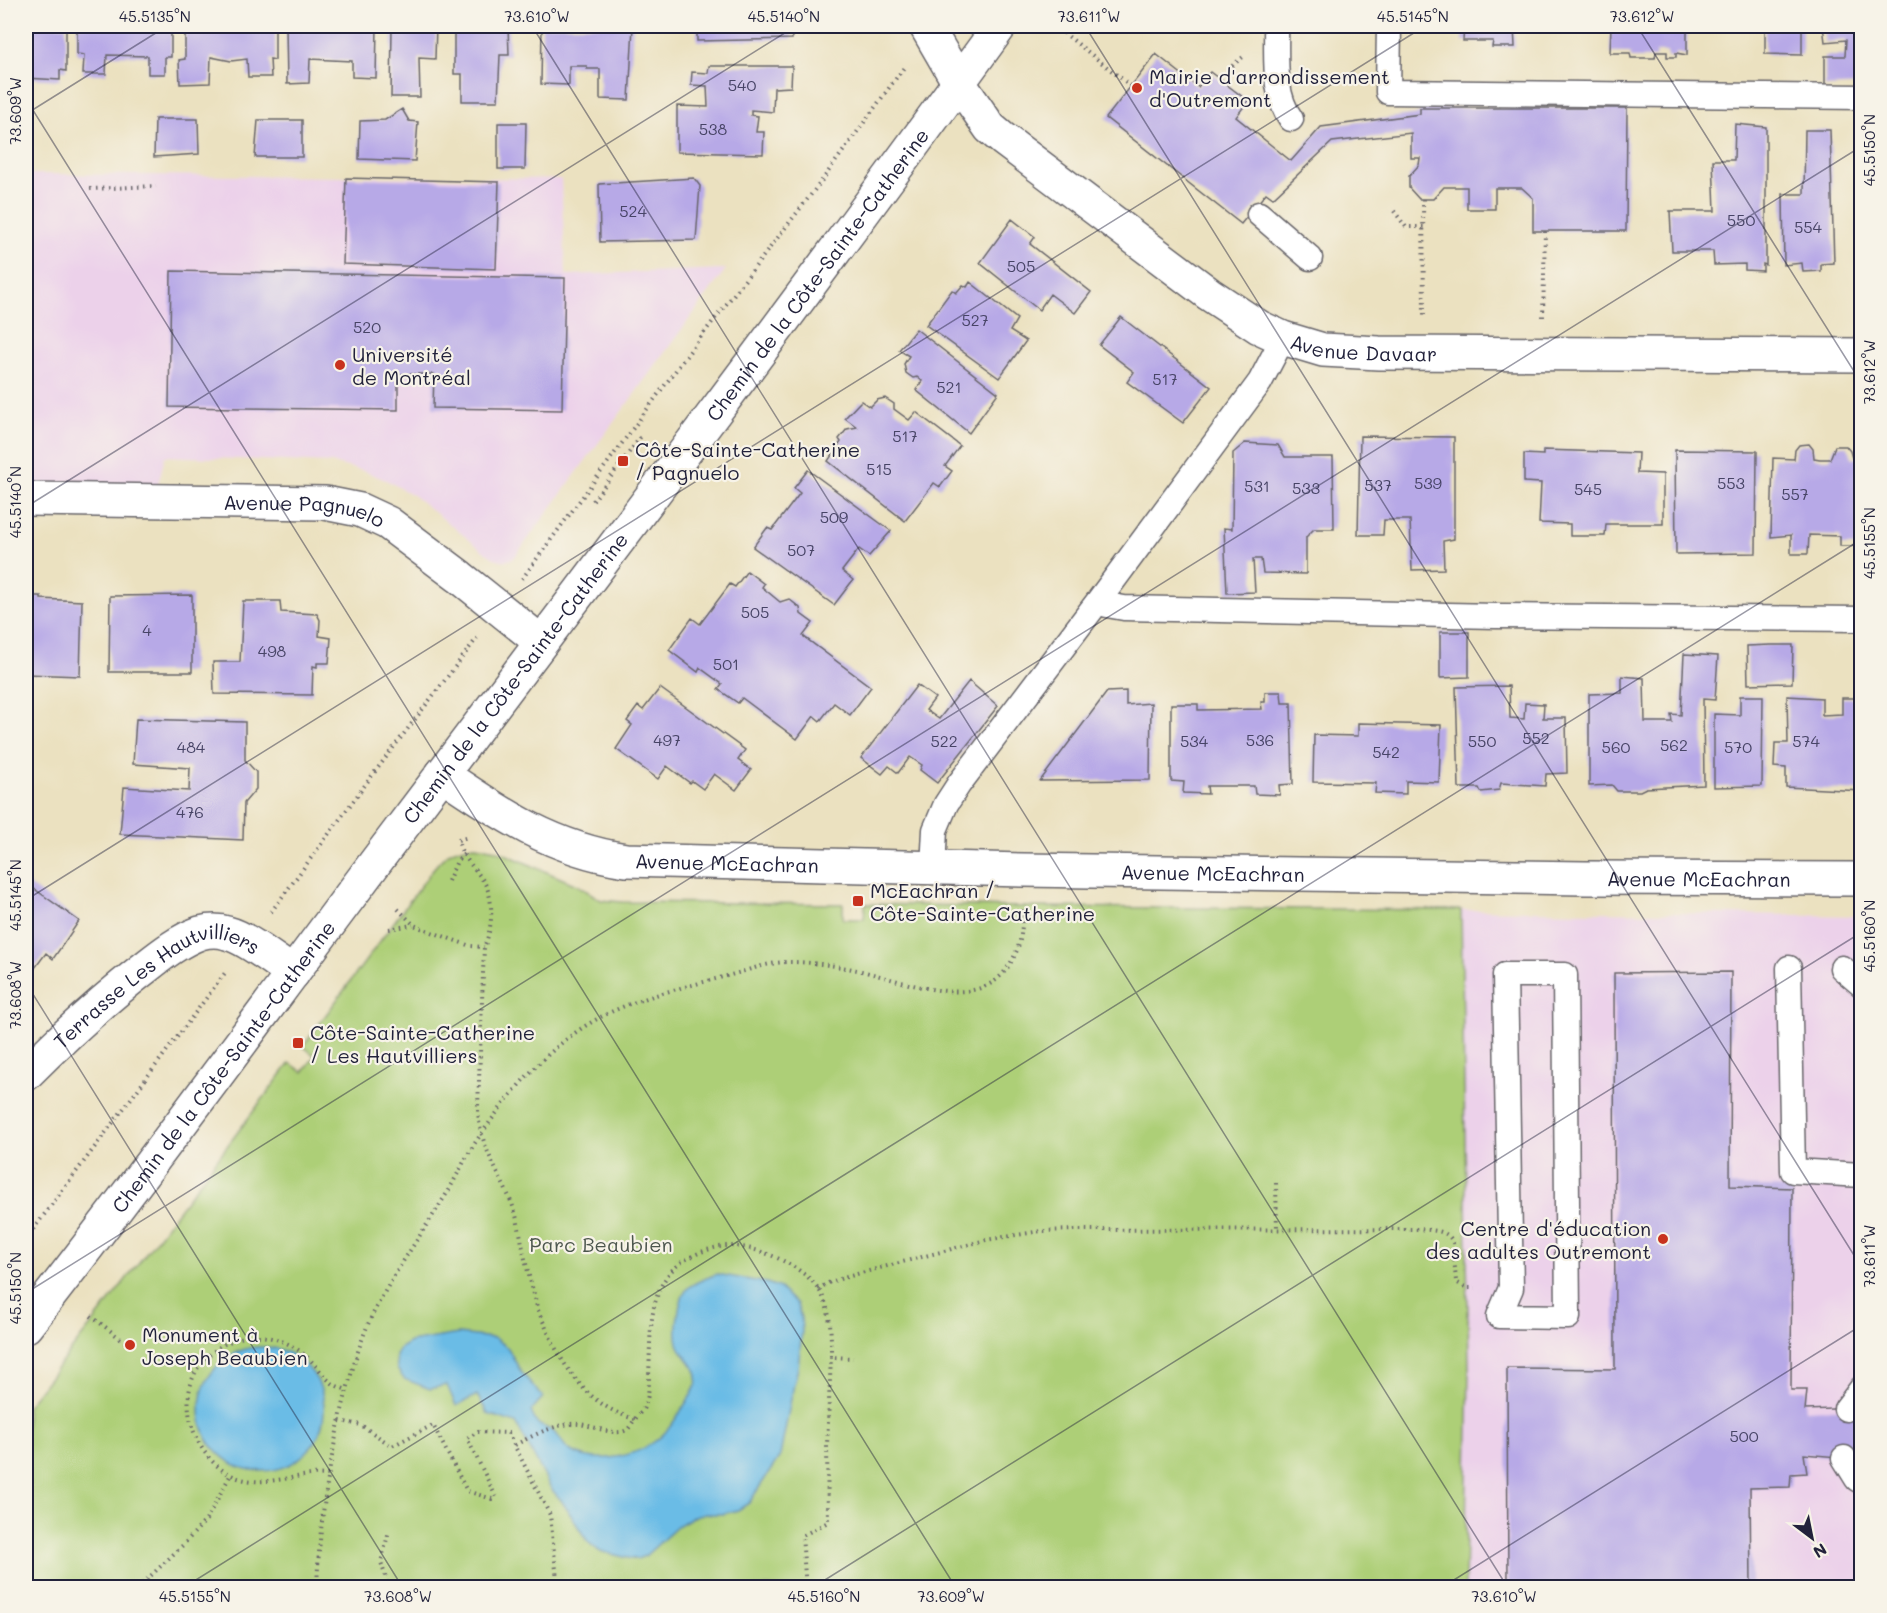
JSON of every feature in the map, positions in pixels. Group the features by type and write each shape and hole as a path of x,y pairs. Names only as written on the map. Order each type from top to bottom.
{"street":[{"name":"Avenue Davaar","path":"926,26 959,83 990,128 1209,294 1259,327 1283,338 1323,350 1379,353 1862,355"},
{"name":"Chemin de la Côte-Sainte-Catherine","path":"26,1326 153,1162 683,455 1000,26"},
{"name":"Avenue Pagnuelo","path":"26,499 325,503 360,510 388,523 413,541 541,642"},
{"name":"Avenue McEachran","path":"442,774 523,826 576,849 612,858 645,861 1585,878 1862,879"},
{"name":"Terrasse Les Hautvilliers","path":"26,1074 123,984 177,943 201,933 208,931 228,933 248,943 293,974"}],"lane":[{"path":"1276,26 1279,92 1282,104 1291,119"},
{"path":"1389,26 1388,92 1862,98"},
{"path":"1259,214 1310,258"},
{"path":"933,868 934,830 946,804 959,784 1260,382 1283,338"},
{"path":"1099,600 1107,605 1124,608 1495,616 1862,619"},
{"path":"1789,968 1792,1171 1862,1175"},
{"path":"1842,968 1862,984"},
{"path":"1505,975 1565,975 1568,1317 1499,1316 1511,1288 1505,975"},
{"path":"1846,1408 1862,1388"},
{"path":"1844,1458 1857,1479 1862,1482"}],"path":[{"path":"1059,29 1131,86"},
{"path":"1221,80 1241,57 1250,54"},
{"path":"536,560 690,351 820,183 886,93"},
{"path":"90,189 156,186"},
{"path":"1423,199 1424,319"},
{"path":"1394,211 1406,227 1424,227"},
{"path":"1543,321 1545,231"},
{"path":"593,501 642,435"},
{"path":"279,901 465,655"},
{"path":"459,843 489,893 490,925 484,947 478,1107 478,1124 481,1134 488,1155 514,1211 536,1305 560,1358 573,1377 599,1402 611,1411 634,1419"},
{"path":"448,881 457,861 464,854"},
{"path":"316,1587 328,1475 347,1390 369,1323 386,1290 437,1210 481,1134 510,1095 551,1051 586,1026 611,1012 647,999 766,965 786,962 852,968 949,992 985,987 999,979 1018,952 1023,924 1022,904"},
{"path":"398,909 414,925 470,946 484,947"},
{"path":"388,929 414,925"},
{"path":"26,1239 222,978"},
{"path":"1276,1183 1277,1230"},
{"path":"818,1289 839,1279 924,1256 986,1240 1041,1231 1323,1228 1420,1229 1444,1232 1454,1242 1456,1282 1467,1288"},
{"path":"515,1445 566,1424 579,1424 620,1432 628,1429 645,1407 653,1309 659,1289 666,1276 678,1264 708,1249 740,1246 790,1265 803,1273 818,1289 828,1307 830,1322 828,1522 802,1536 807,1587"},
{"path":"91,1316 125,1342"},
{"path":"328,1475 306,1474 271,1481 245,1479 231,1474 214,1462 195,1437 190,1417 189,1393 201,1363 216,1349 237,1338 247,1336 278,1340 296,1348 331,1382 347,1390"},
{"path":"831,1357 853,1358"},
{"path":"340,1420 361,1425 392,1446 434,1425 467,1491 492,1499 496,1497 467,1438 478,1432 508,1432 550,1515 558,1587"},
{"path":"138,1587 200,1528 213,1510 231,1474"},
{"path":"389,1531 381,1562 389,1587"}],"shaded area":[{"name":"Université de Montréal","path":"26,174 561,179 566,275 726,269 514,558 505,561 486,553 414,496 388,481 364,471 332,463 165,456 154,500 26,499"},
{"name":"Centre d'éducation des adultes Outremont","path":"1461,910 1861,916 1861,1587 1465,1587 1469,1368 1464,1191"}],"green space":[{"name":"Parc Beaubien","path":"476,846 496,850 579,886 601,900 843,904 843,919 864,919 865,904 1461,910 1469,1368 1465,1587 26,1588 26,1407 96,1319 290,1063 303,1072 315,1056 303,1046 433,869 452,852"}],"water":[{"path":"717,1274 767,1283 780,1288 797,1305 802,1331 798,1368 780,1456 749,1503 738,1510 723,1514 705,1514 691,1518 679,1525 645,1556 637,1559 599,1551 588,1542 552,1490 516,1423 488,1414 477,1395 456,1406 447,1385 430,1389 404,1379 397,1369 396,1356 400,1348 410,1342 458,1334 494,1338 508,1348 521,1372 543,1397 531,1411 539,1425 553,1431 568,1449 581,1455 604,1458 628,1454 649,1445 662,1436 695,1389 696,1372 679,1346 677,1325 679,1307 688,1288"},
{"path":"262,1347 286,1351 306,1365 320,1385 324,1409 320,1433 306,1453 286,1467 262,1471 238,1467 218,1453 204,1433 200,1409 204,1385 218,1365 238,1351"}],"building":[{"path":"26,26 66,26 66,71 60,70 60,80 26,78"},
{"path":"77,26 171,26 171,57 165,57 165,74 148,74 148,56 107,55 106,74 83,74 84,55 77,54"},
{"path":"185,26 275,26 275,60 270,59 271,77 248,77 247,59 231,61 211,57 210,83 180,84 179,60 185,59"},
{"path":"286,26 377,26 376,78 352,77 352,61 310,59 309,83 287,84"},
{"path":"392,26 436,26 435,59 419,58 420,97 391,97"},
{"path":"454,26 508,26 509,55 500,55 498,101 462,101 462,74 454,74"},
{"path":"542,26 633,26 629,100 600,99 600,69 587,69 587,66 569,66 569,85 541,84"},
{"path":"697,26 791,26 792,39 697,41"},
{"path":"1464,26 1514,26 1515,47 1492,47 1493,41 1463,41"},
{"path":"1611,26 1687,26 1687,55 1676,53 1676,57 1667,57 1667,52 1656,52 1655,58 1631,58 1630,53 1610,53"},
{"path":"1765,26 1802,26 1802,55 1765,54"},
{"path":"1823,26 1862,26 1862,85 1825,87 1825,56 1845,56 1846,40 1825,42"},
{"path":"1156,54 1198,87 1210,72 1248,101 1236,117 1291,161 1321,127 1420,114 1420,108 1627,108 1626,231 1533,231 1533,198 1522,188 1495,188 1495,209 1467,209 1467,187 1444,187 1433,199 1419,199 1409,188 1409,176 1419,165 1420,158 1411,158 1411,133 1332,142 1273,198 1266,193 1241,224 1106,118"},
{"path":"709,66 792,66 791,87 774,88 773,112 751,110 751,115 758,116 756,132 764,132 763,154 677,152 677,106 708,107 707,86 691,85 692,72 708,73"},
{"path":"402,109 409,121 418,122 415,161 359,159 360,121 385,120"},
{"path":"155,119 198,119 199,154 154,157"},
{"path":"258,120 302,120 302,157 255,157"},
{"path":"498,123 526,123 525,169 498,169"},
{"path":"1735,124 1766,127 1766,265 1763,264 1763,271 1745,270 1745,264 1714,265 1713,251 1672,251 1670,211 1715,211 1713,160 1734,160"},
{"path":"1805,130 1830,130 1834,263 1821,264 1821,271 1803,272 1802,263 1784,265 1783,194 1804,194"},
{"path":"346,178 499,182 496,269 343,264"},
{"path":"694,178 700,186 696,240 600,242 599,184"},
{"path":"1862,178 1862,278 1858,278 1857,179"},
{"path":"1012,219 1035,237 1030,244 1091,292 1075,313 1050,294 1039,310 980,263"},
{"path":"171,271 565,278 562,410 433,408 434,374 398,374 398,410 169,407"},
{"path":"970,282 1017,319 1010,331 1026,341 999,378 926,325 952,290 956,293 963,285 967,287"},
{"path":"1121,317 1211,387 1183,423 1127,382 1134,372 1099,345"},
{"path":"916,329 998,393 969,433 916,390 922,381 906,373 904,364 909,356 899,350"},
{"path":"885,398 894,404 894,409 909,420 916,412 960,446 945,466 952,471 940,487 934,483 905,521 828,461 847,429 857,427 845,418 861,401 870,407 877,400"},
{"path":"1360,436 1454,437 1454,539 1443,541 1444,569 1412,570 1410,520 1384,520 1383,535 1358,535"},
{"path":"1245,443 1278,445 1285,457 1333,457 1334,529 1314,529 1306,537 1306,574 1263,573 1261,559 1253,559 1255,592 1227,593 1224,528 1232,529 1233,453"},
{"path":"1809,444 1813,449 1814,458 1830,459 1835,446 1846,446 1852,458 1862,458 1862,546 1840,546 1840,536 1809,535 1808,554 1791,554 1791,535 1771,537 1773,458 1794,459 1795,450 1799,445"},
{"path":"1543,450 1638,453 1637,473 1663,474 1663,524 1606,524 1605,536 1570,536 1570,524 1539,523 1541,483 1524,482 1524,454 1543,455"},
{"path":"1675,450 1757,451 1756,553 1676,554"},
{"path":"808,470 891,531 869,556 859,549 842,571 853,580 834,605 753,547 767,528 772,530 800,493 794,488"},
{"path":"747,571 764,584 762,587 780,602 789,599 800,608 801,614 813,623 803,636 871,687 850,715 834,703 820,721 814,716 797,739 742,698 738,703 718,689 722,684 700,668 698,672 669,650 692,618 700,624 730,584 735,587"},
{"path":"192,595 192,672 109,672 110,596"},
{"path":"26,596 82,601 80,676 26,674"},
{"path":"243,601 280,601 281,612 317,614 320,620 319,636 331,638 329,663 317,663 317,667 313,666 312,695 214,694 213,662 240,662"},
{"path":"1440,632 1469,632 1469,677 1440,678"},
{"path":"1793,645 1792,683 1748,684 1747,646"},
{"path":"1684,654 1718,656 1715,700 1703,699 1704,785 1646,788 1640,791 1617,791 1612,785 1589,786 1589,694 1622,693 1622,676 1644,678 1645,722 1672,722 1671,714 1681,715"},
{"path":"969,681 998,706 937,783 920,770 922,765 910,757 898,773 889,766 882,774 861,758 917,685 935,698 926,710 939,719"},
{"path":"1509,686 1510,718 1524,719 1525,703 1544,704 1543,718 1566,718 1567,773 1546,774 1545,786 1501,783 1499,790 1481,792 1479,788 1459,788 1456,687"},
{"path":"660,688 745,750 738,760 751,770 736,790 714,774 703,789 692,781 690,783 667,766 658,779 616,749 632,725 627,721 638,706 643,710"},
{"path":"1126,691 1126,705 1151,703 1150,780 1040,781 1107,692"},
{"path":"1265,692 1281,692 1282,703 1291,703 1293,784 1279,785 1280,795 1255,794 1254,786 1207,786 1208,794 1183,793 1184,782 1171,781 1171,704 1198,704 1198,710 1262,709 1261,702 1265,702"},
{"path":"1740,696 1763,696 1762,786 1714,787 1714,714 1740,715"},
{"path":"1787,696 1822,698 1822,715 1842,714 1842,698 1862,698 1862,791 1786,787 1786,768 1774,767 1775,743 1788,743"},
{"path":"136,719 245,722 245,760 256,772 256,789 244,803 243,840 120,834 124,787 189,791 190,768 133,764"},
{"path":"1358,723 1441,725 1439,782 1406,781 1406,794 1375,793 1376,783 1313,782 1314,735 1358,736"},
{"path":"26,883 79,921 53,959 46,953 26,980"},
{"path":"1731,972 1730,1186 1792,1188 1791,1390 1807,1390 1805,1410 1860,1408 1861,1459 1804,1454 1807,1473 1791,1474 1790,1487 1750,1488 1751,1587 1508,1587 1507,1368 1615,1369 1614,973"}],"place":[{"name":"Mairie d'arrondissement d'Outremont","path":"1137,88"},
{"name":"Université de Montréal","path":"340,365"},
{"name":"Côte-Sainte-Catherine / Pagnuelo","path":"623,461"},
{"name":"McEachran / Côte-Sainte-Catherine","path":"858,901"},
{"name":"Côte-Sainte-Catherine / Les Hautvilliers","path":"298,1043"},
{"name":"Centre d'éducation des adultes Outremont","path":"1663,1239"},
{"name":"Monument à Joseph Beaubien","path":"130,1345"}]}
